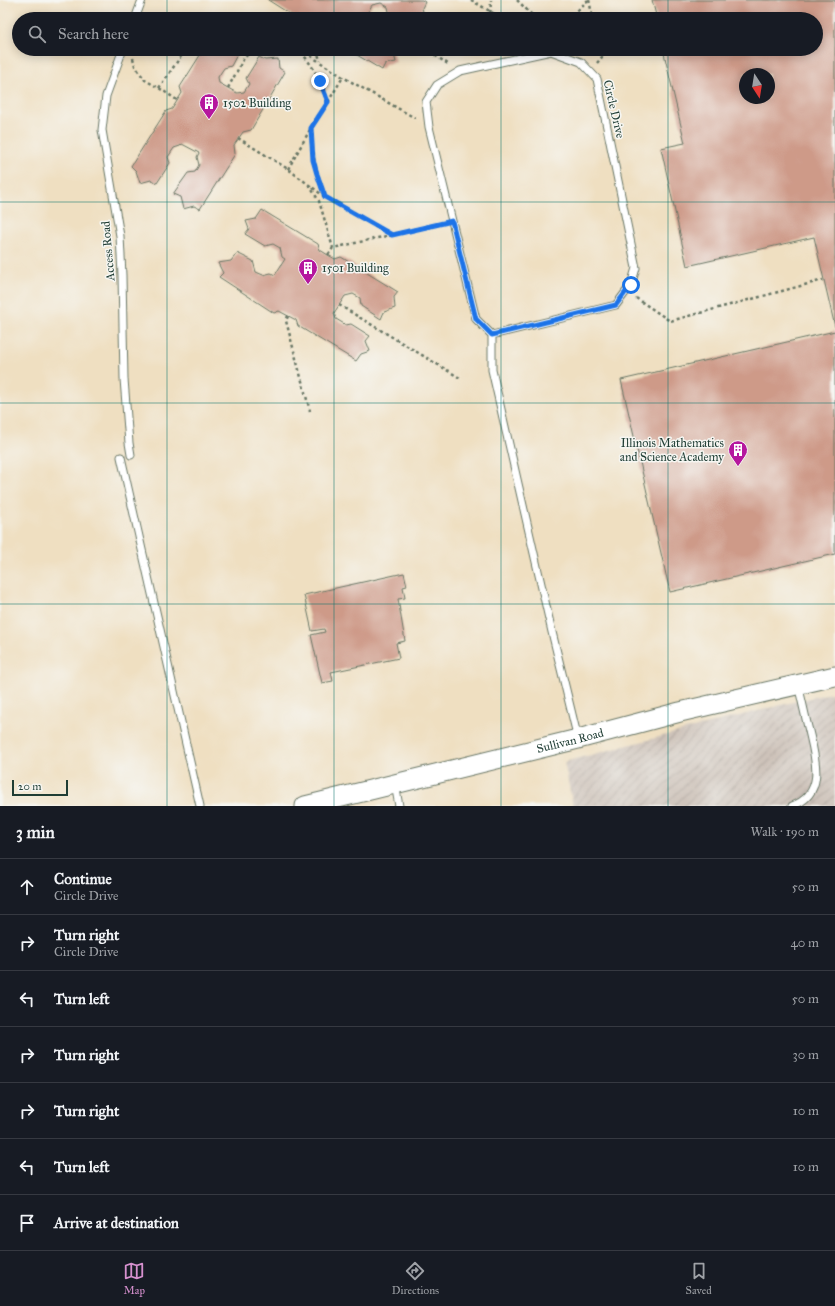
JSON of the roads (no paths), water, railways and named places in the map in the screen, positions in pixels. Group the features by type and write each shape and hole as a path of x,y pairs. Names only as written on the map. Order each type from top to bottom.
{"street":[{"name":"Sullivan Road","path":"305,806 578,739 680,712 835,676"}],"lane":[{"path":"138,12 142,0"},
{"name":"Access Road","path":"120,56 106,96 102,130 120,236 124,379 129,443 132,454"},
{"name":"Circle Drive","path":"528,56 460,71 437,85 426,102 430,127 476,319 492,335 616,305 631,285 636,268 597,79 581,62 565,56"},
{"path":"492,335 492,370 578,739"},
{"path":"121,457 200,806"},
{"path":"792,806 807,797 814,786 816,775 816,762 798,685"},
{"path":"395,784 399,806"}],"place":[{"name":"1502 Building","path":"209,120"},
{"name":"1501 Building","path":"308,285"},
{"name":"Illinois Mathematics and Science Academy","path":"738,467"}]}
